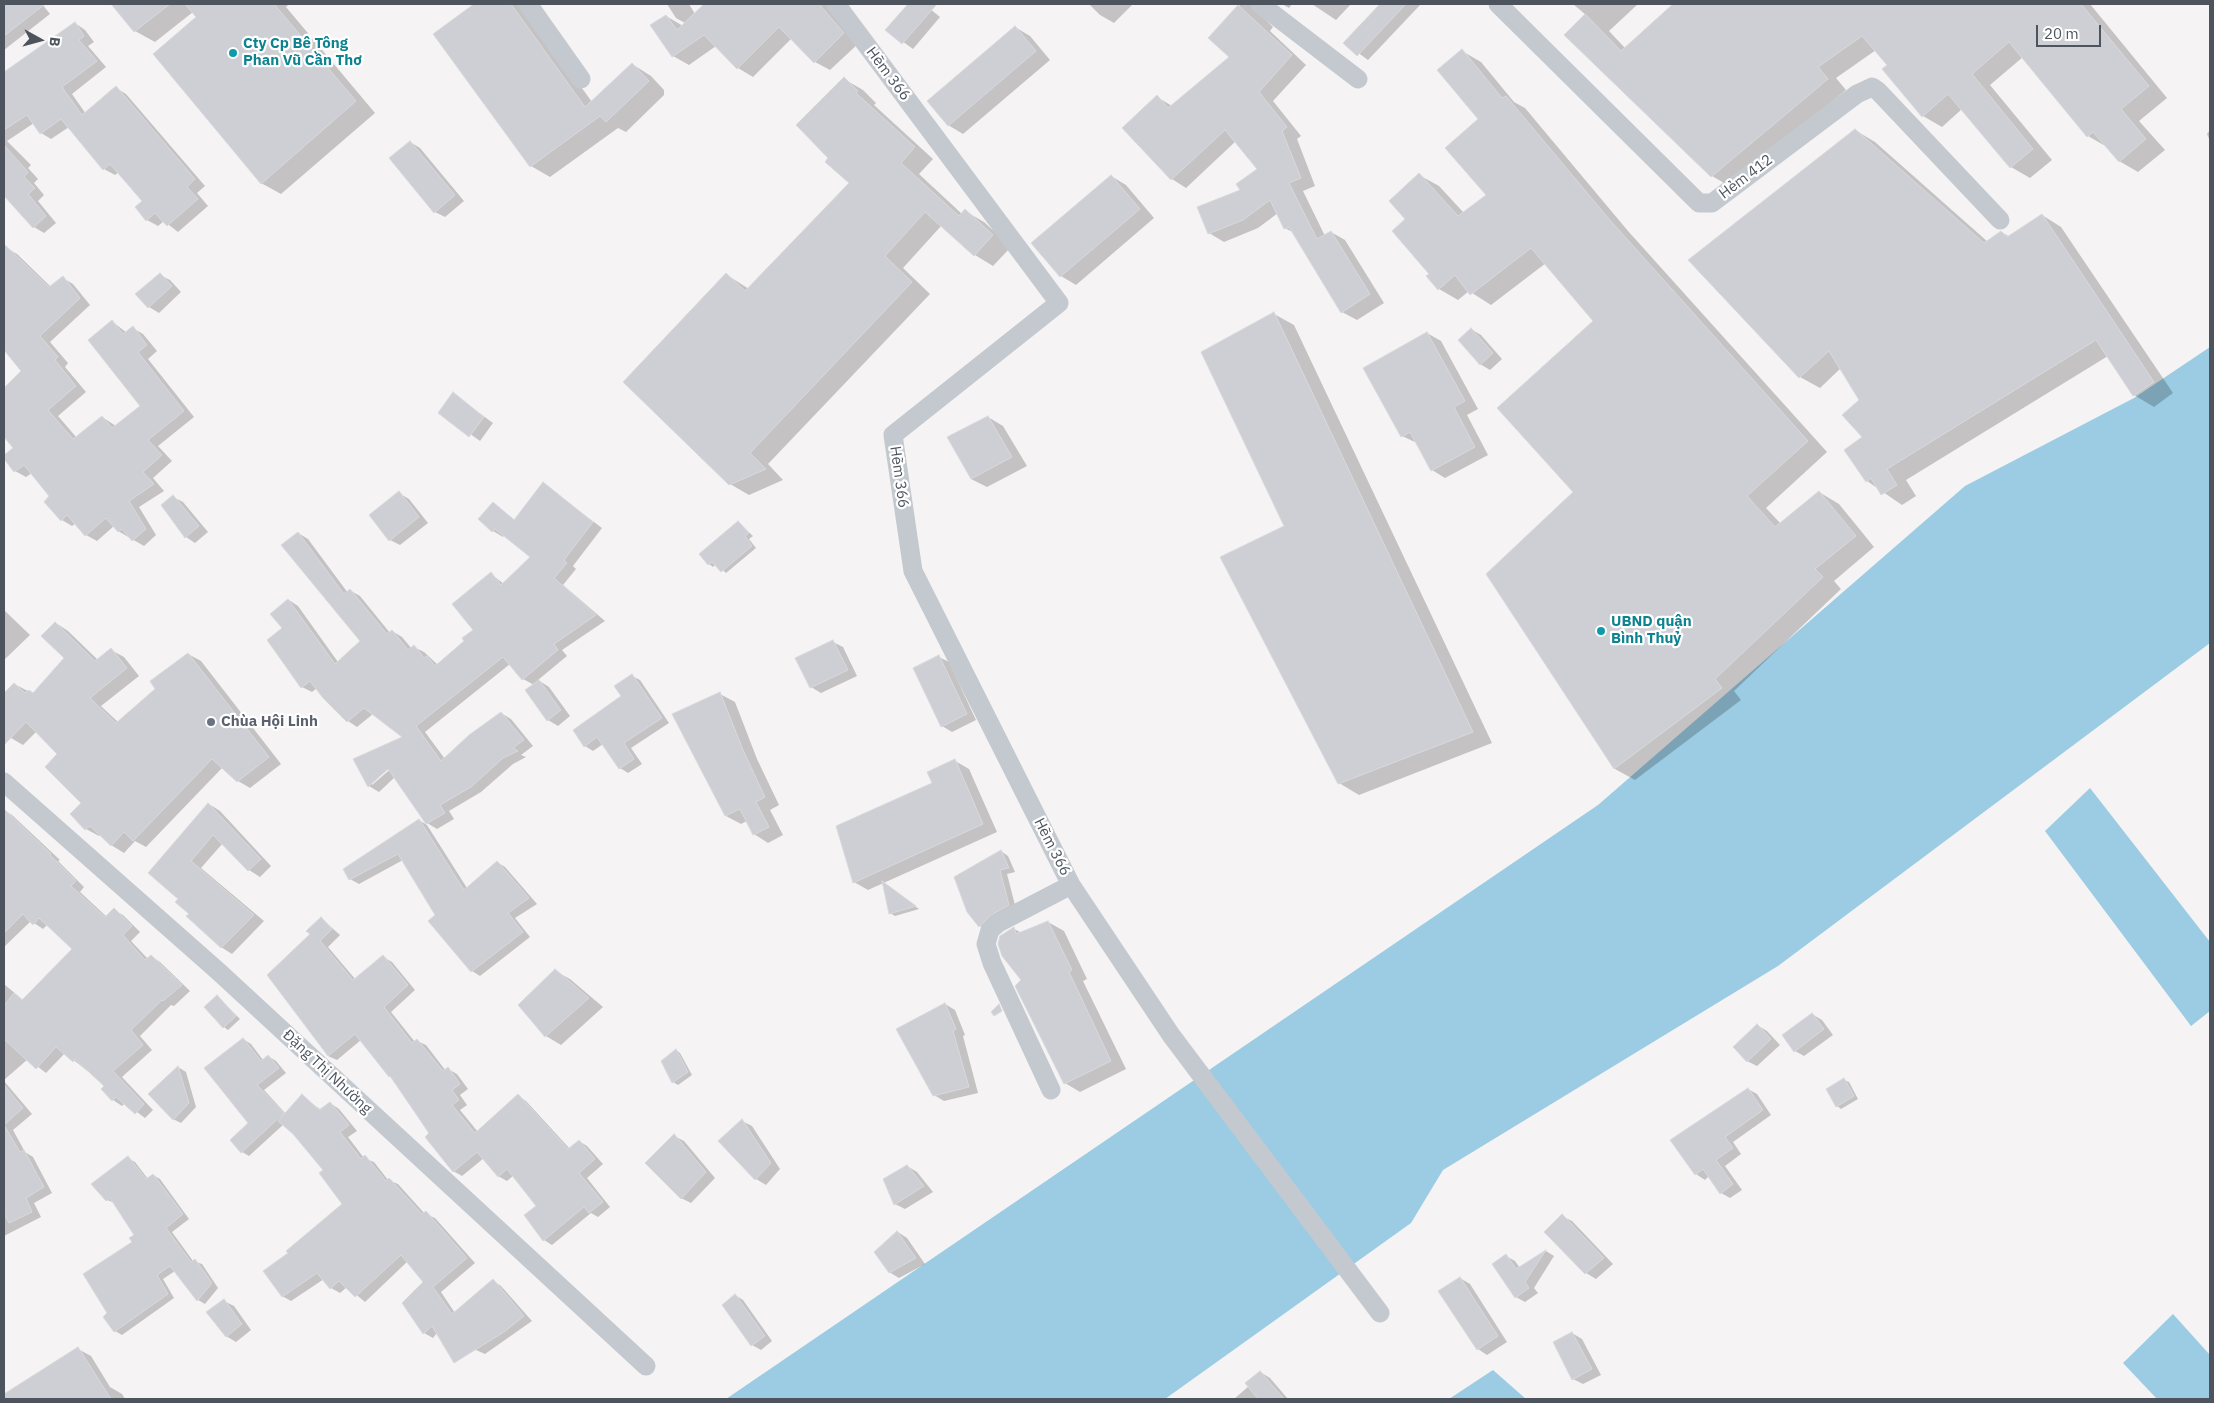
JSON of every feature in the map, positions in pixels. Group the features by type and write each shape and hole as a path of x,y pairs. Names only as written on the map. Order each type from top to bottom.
{"street":[{"path":"528,4 581,79"},
{"path":"1260,4 1358,78"},
{"name":"Hẻm 412","path":"1498,4 1699,203 1712,203 1857,94 1872,88 1878,91 2000,220"},
{"name":"Hẽm 366","path":"846,8 1059,302 893,436 913,570 1071,884 1171,1035 1380,1313"},
{"name":"Đặng Thị Nhường","path":"4,782 219,972 646,1366"},
{"path":"1051,1090 992,963 986,944 990,930 998,923 1071,884"}],"water":[{"path":"2210,347 2210,643 1778,966 1443,1170 1411,1223 1165,1399 726,1399 1598,805 1965,486 2134,398"},
{"path":"2090,788 2210,942 2210,1011 2191,1026 2045,831"},
{"path":"2173,1314 2210,1355 2210,1399 2157,1399 2123,1363"},
{"path":"1493,1370 1526,1399 1449,1399"}],"building":[{"path":"4,4 45,4 4,36"},
{"path":"111,4 170,4 134,32"},
{"name":"Cty Cp Bê Tông Phan Vũ Cần Thơ","path":"185,4 274,4 356,101 261,184 153,54 196,17"},
{"path":"474,4 511,4 585,107 632,63 649,81 606,122 600,116 530,167 433,34"},
{"path":"704,4 819,4 844,33 814,63 779,27 737,69 704,35 672,57 650,25 666,15 677,30"},
{"path":"908,4 937,4 902,44 885,30"},
{"path":"1380,4 1406,4 1357,56 1343,43"},
{"path":"1673,4 2081,4 2149,86 2121,109 2146,139 2119,162 2093,132 2087,137 2009,42 1972,74 2033,149 2010,168 1948,94 1922,117 1882,69 1887,65 1862,36 1818,67 1828,79 1711,177 1564,35 1585,14 1621,51"},
{"path":"1238,5 1292,55 1259,92 1287,127 1282,131 1301,178 1289,183 1317,239 1331,231 1370,294 1341,313 1289,227 1284,229 1270,200 1243,220 1208,234 1197,207 1240,190 1236,184 1257,169 1225,130 1171,180 1122,128 1157,95 1168,108 1229,57 1208,38"},
{"path":"75,22 84,36 79,40 97,61 62,87 82,115 116,86 195,179 187,187 198,199 167,226 155,213 146,221 135,207 142,201 110,164 103,170 61,119 40,134 27,115 4,130 4,72"},
{"path":"1015,26 1036,51 948,126 927,101"},
{"path":"1462,49 1502,98 1506,96 1609,219 1808,441 1747,496 1775,527 1819,491 1856,536 1815,569 1823,577 1715,679 1722,688 1614,769 1486,574 1573,492 1497,408 1593,321 1531,248 1470,295 1455,275 1438,290 1426,276 1429,274 1392,231 1405,219 1389,201 1419,173 1458,216 1486,195 1445,148 1478,119 1437,70"},
{"path":"844,77 858,91 856,93 915,147 901,163 959,216 965,209 993,235 974,256 925,212 885,256 912,282 750,453 766,469 729,485 623,382 726,273 745,291 849,183 825,162 828,158 796,125"},
{"path":"1855,129 1984,243 2001,231 2007,237 2042,214 2154,382 2133,396 2096,340 1887,469 1897,485 1881,495 1871,478 1866,482 1844,450 1862,437 1842,415 1859,400 1829,351 1799,378 1688,260"},
{"path":"410,141 455,195 434,213 389,158"},
{"path":"4,145 28,172 24,177 35,188 28,194 46,216 33,228 4,196"},
{"path":"1111,175 1140,209 1060,277 1031,243"},
{"path":"4,244 49,287 63,276 80,298 40,336 58,357 55,360 76,386 48,410 73,439 102,416 112,428 140,406 88,340 112,320 123,334 133,326 147,345 138,352 184,411 148,440 162,455 143,472 154,484 129,501 146,529 132,541 122,529 118,532 106,518 85,536 67,515 61,521 44,502 49,496 24,465 14,472 4,459 4,455 13,448 4,437 4,388 21,371 4,350"},
{"path":"160,273 172,286 148,308 135,294"},
{"path":"1274,312 1473,732 1338,784 1220,557 1284,526 1201,352"},
{"path":"1471,328 1493,353 1480,365 1458,340"},
{"path":"1427,332 1465,401 1454,407 1475,447 1431,471 1410,432 1401,437 1363,368"},
{"path":"453,392 484,417 469,437 438,413"},
{"path":"988,416 1012,457 971,479 947,437"},
{"path":"543,482 593,522 564,560 567,563 554,578 596,615 554,644 558,650 522,680 503,657 416,726 441,761 469,735 501,712 524,740 513,748 518,751 503,758 471,787 440,805 445,813 426,824 388,769 368,787 353,759 402,737 364,708 347,722 323,698 310,681 301,688 267,640 282,628 270,614 288,599 335,664 360,641 281,545 298,532 344,594 350,589 387,634 392,630 408,650 414,645 424,658 427,656 435,666 464,641 462,638 473,630 452,604 491,572 501,585 530,557 495,529 492,532 478,519 493,502 514,520"},
{"path":"399,491 419,517 389,541 369,515"},
{"path":"173,495 199,526 185,538 161,505"},
{"path":"738,521 749,533 745,536 752,546 721,572 712,562 708,565 699,554"},
{"path":"55,622 95,661 111,648 127,668 90,698 116,723 155,689 150,681 188,653 269,757 237,782 212,759 133,841 124,832 111,846 90,826 85,830 70,814 81,803 45,767 57,754 26,722 4,745 4,693 14,683 25,693 29,690 33,693 64,658 41,636"},
{"path":"833,640 848,670 810,688 795,658"},
{"path":"939,655 967,714 941,727 913,668"},
{"path":"632,674 662,718 624,743 634,759 619,769 597,737 584,747 573,730 621,696 614,686"},
{"path":"539,680 561,710 547,721 525,690"},
{"path":"720,692 743,750 765,797 756,802 769,827 753,835 740,809 725,816 672,714"},
{"path":"955,759 983,824 853,883 836,826 932,783 927,772"},
{"path":"208,803 261,859 248,871 213,835 191,861 254,915 221,948 186,916 189,914 175,902 178,899 148,873"},
{"path":"4,809 76,881 71,886 105,917 114,908 132,926 123,935 145,960 151,955 182,985 162,1000 131,1030 143,1045 113,1071 144,1104 135,1114 116,1097 112,1101 101,1089 104,1086 75,1059 73,1062 56,1047 36,1069 4,1039 4,1006 14,993 22,1000 72,949 39,918 33,925 23,914 4,933"},
{"path":"419,819 464,890 497,861 529,898 508,913 523,932 471,972 428,921 435,915 398,854 349,880 343,869"},
{"path":"1001,850 1009,868 1000,870 1009,905 991,915 979,927 967,912 954,877"},
{"path":"882,881 916,906 889,914"},
{"path":"321,917 332,929 320,941 353,980 383,955 408,985 384,1007 412,1043 417,1039 443,1071 448,1067 460,1084 452,1090 459,1100 452,1105 475,1133 518,1094 568,1149 579,1140 595,1159 579,1173 603,1202 589,1213 584,1207 543,1241 524,1215 536,1206 507,1169 498,1177 477,1152 453,1172 425,1137 429,1133 390,1076 355,1034 328,1056 267,975 310,934 306,931"},
{"path":"1048,921 1072,970 1069,972 1111,1061 1064,1084 1015,986 1021,980 1002,956 998,944 1000,936 1014,927 1016,934"},
{"path":"555,969 589,998 545,1037 518,1005"},
{"path":"217,995 236,1016 223,1028 204,1007"},
{"path":"945,1003 956,1029 953,1031 969,1087 933,1096 896,1029"},
{"path":"999,1004 1002,1011 994,1016 991,1012"},
{"path":"1812,1013 1824,1029 1794,1052 1782,1035"},
{"path":"1757,1024 1771,1039 1747,1062 1733,1047"},
{"path":"243,1038 261,1061 268,1055 279,1068 257,1085 284,1113 241,1153 230,1140 248,1123 204,1068"},
{"path":"676,1049 688,1072 672,1083 661,1061"},
{"path":"178,1066 189,1103 173,1120 148,1094"},
{"path":"1844,1078 1854,1096 1836,1107 1826,1089"},
{"path":"4,1085 23,1108 4,1125"},
{"path":"1748,1088 1763,1110 1725,1137 1733,1148 1716,1160 1733,1184 1720,1194 1703,1169 1695,1175 1670,1140"},
{"path":"302,1094 319,1110 330,1102 349,1125 340,1132 361,1159 365,1155 386,1181 389,1178 422,1214 426,1211 467,1258 433,1287 452,1314 493,1279 524,1316 504,1332 454,1363 432,1326 423,1334 402,1303 423,1282 401,1255 355,1297 339,1281 330,1289 317,1273 282,1297 263,1271 288,1253 286,1251 342,1204 319,1173 323,1170 293,1134 278,1121"},
{"path":"742,1119 771,1163 755,1180 718,1141"},
{"path":"4,1125 20,1152 24,1150 44,1187 26,1198 32,1212 9,1223 4,1213"},
{"path":"674,1134 706,1172 681,1199 645,1163"},
{"path":"128,1156 146,1179 153,1174 183,1214 166,1228 191,1262 195,1259 212,1283 197,1301 170,1266 157,1275 168,1294 114,1332 103,1317 107,1313 83,1274 132,1242 129,1238 134,1235 110,1198 106,1201 91,1184"},
{"path":"907,1165 924,1186 894,1205 883,1179"},
{"path":"1562,1214 1604,1258 1585,1274 1544,1232"},
{"path":"897,1231 916,1258 889,1273 874,1252"},
{"path":"1546,1250 1525,1282 1529,1288 1515,1298 1492,1264 1506,1254 1516,1269"},
{"path":"1460,1277 1498,1336 1477,1350 1438,1291"},
{"path":"735,1294 765,1336 751,1346 722,1305"},
{"path":"224,1299 242,1324 226,1337 206,1312"},
{"path":"1572,1332 1592,1369 1572,1380 1553,1342"},
{"path":"78,1347 111,1399 4,1399 4,1394"},
{"path":"1260,1371 1284,1399 1258,1399 1245,1383"}],"place":[{"name":"Cty Cp Bê Tông Phan Vũ Cần Thơ","path":"233,53"},
{"name":"UBND quận Bình Thuỷ","path":"1601,631"},
{"name":"Chùa Hội Linh","path":"211,722"}]}
